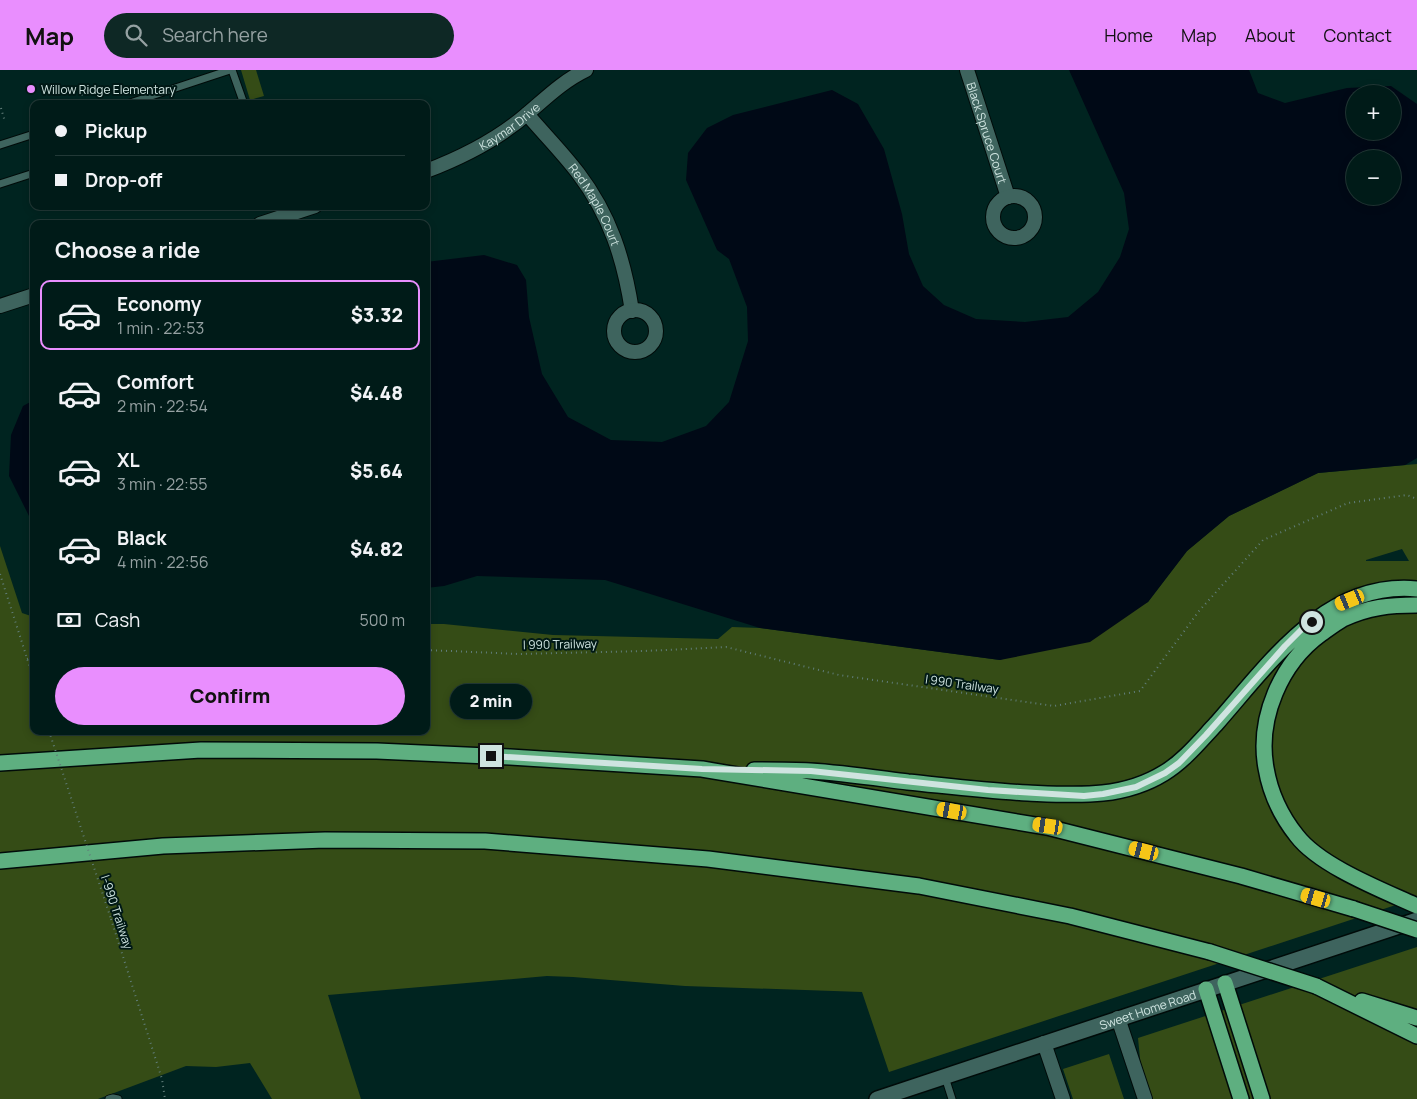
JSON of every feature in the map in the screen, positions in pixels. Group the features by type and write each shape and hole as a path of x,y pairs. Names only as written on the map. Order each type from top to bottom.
{"highway":[{"path":"0,763 201,750 377,750 702,769 811,771 988,790 1084,796 1123,791 1150,781 1179,763 1285,646 1301,630 1335,606 1382,590 1417,589"},
{"path":"1417,605 1387,606 1367,610 1342,620 1310,642 1282,678 1269,710 1264,739 1265,767 1275,802 1297,837 1325,861 1417,906"},
{"path":"702,769 1048,826 1241,876 1417,930"},
{"path":"0,861 163,846 325,840 485,841 708,859 919,886 1070,916 1210,952 1417,1018"},
{"path":"1224,983 1262,1099"},
{"path":"1316,986 1417,1036"},
{"path":"1206,989 1241,1099"}],"main road":[{"name":"Sweet Home Road","path":"877,1099 899,1096 945,1076 1417,920"}],"street":[{"name":"Kaymar Drive","path":"430,169 474,150 502,134 566,81 586,70"},
{"name":"Black Spruce Court","path":"967,70 1008,197"},
{"name":"Red Maple Court","path":"527,114 578,173 602,211 617,244 625,270 632,311"},
{"path":"272,220 303,210"},
{"path":"0,306 30,296"},
{"path":"1118,1018 1145,1099"},
{"path":"1044,1043 1063,1099"}],"lane":[{"path":"139,100 231,70 242,100"},
{"path":"0,145 30,135"},
{"path":"0,184 30,174"},
{"path":"945,1076 952,1099"},
{"path":"110,1099 118,1099"}],"path":[{"path":"80,90 83,98"},
{"path":"1,108 6,122"},
{"name":"I 990 Trailway","path":"430,650 519,654 726,647 839,675 1054,706 1140,691 1199,611 1263,540 1348,503 1407,496 1417,499"},
{"path":"0,574 30,668"},
{"name":"I-990 Trailway","path":"50,735 162,1079 165,1099"}],"green space":[{"path":"241,70 256,70 264,96 250,100"},
{"path":"1417,464 1417,898 889,1072 862,992 685,986 547,976 328,995 361,1099 272,1099 250,1063 216,1067 186,1066 98,1099 0,1099 0,546 22,613 30,616 30,735 430,735 430,624 553,635 718,639 732,627 760,628 1000,660 1148,602 1187,551 1229,516 1318,473","holes":["1402,549 1409,561 1366,561"]},
{"path":"1417,947 1417,1099 1151,1099 1141,1069 1138,1038"},
{"path":"1109,1054 1124,1099 1073,1099 1063,1069"}],"shaded area":[{"path":"1069,70 1249,70 1258,93 1285,103 1346,88 1346,140 1401,140 1401,93 1417,104 1417,458 1405,465 1318,473 1229,516 1187,551 1148,602 1090,642 1000,660 760,628 605,580 477,576 444,586 430,588 430,262 484,255 517,265 526,280 529,317 542,374 568,417 611,440 662,442 706,426 729,402 748,341 747,307 729,259 717,250 686,180 688,153 707,128 733,115 832,90 858,104 884,149 902,214 909,254 923,286 944,305 976,319 1025,322 1068,317 1098,292 1120,257 1129,229 1124,193"},
{"path":"30,402 30,518 9,476 11,435 23,406"}],"place":[{"name":"Willow Ridge Elementary","path":"31,89"}],"route":[{"path":"491,756 702,769 811,771 988,790 1084,796 1123,791 1150,781 1179,763 1285,646 1312,622"}]}
